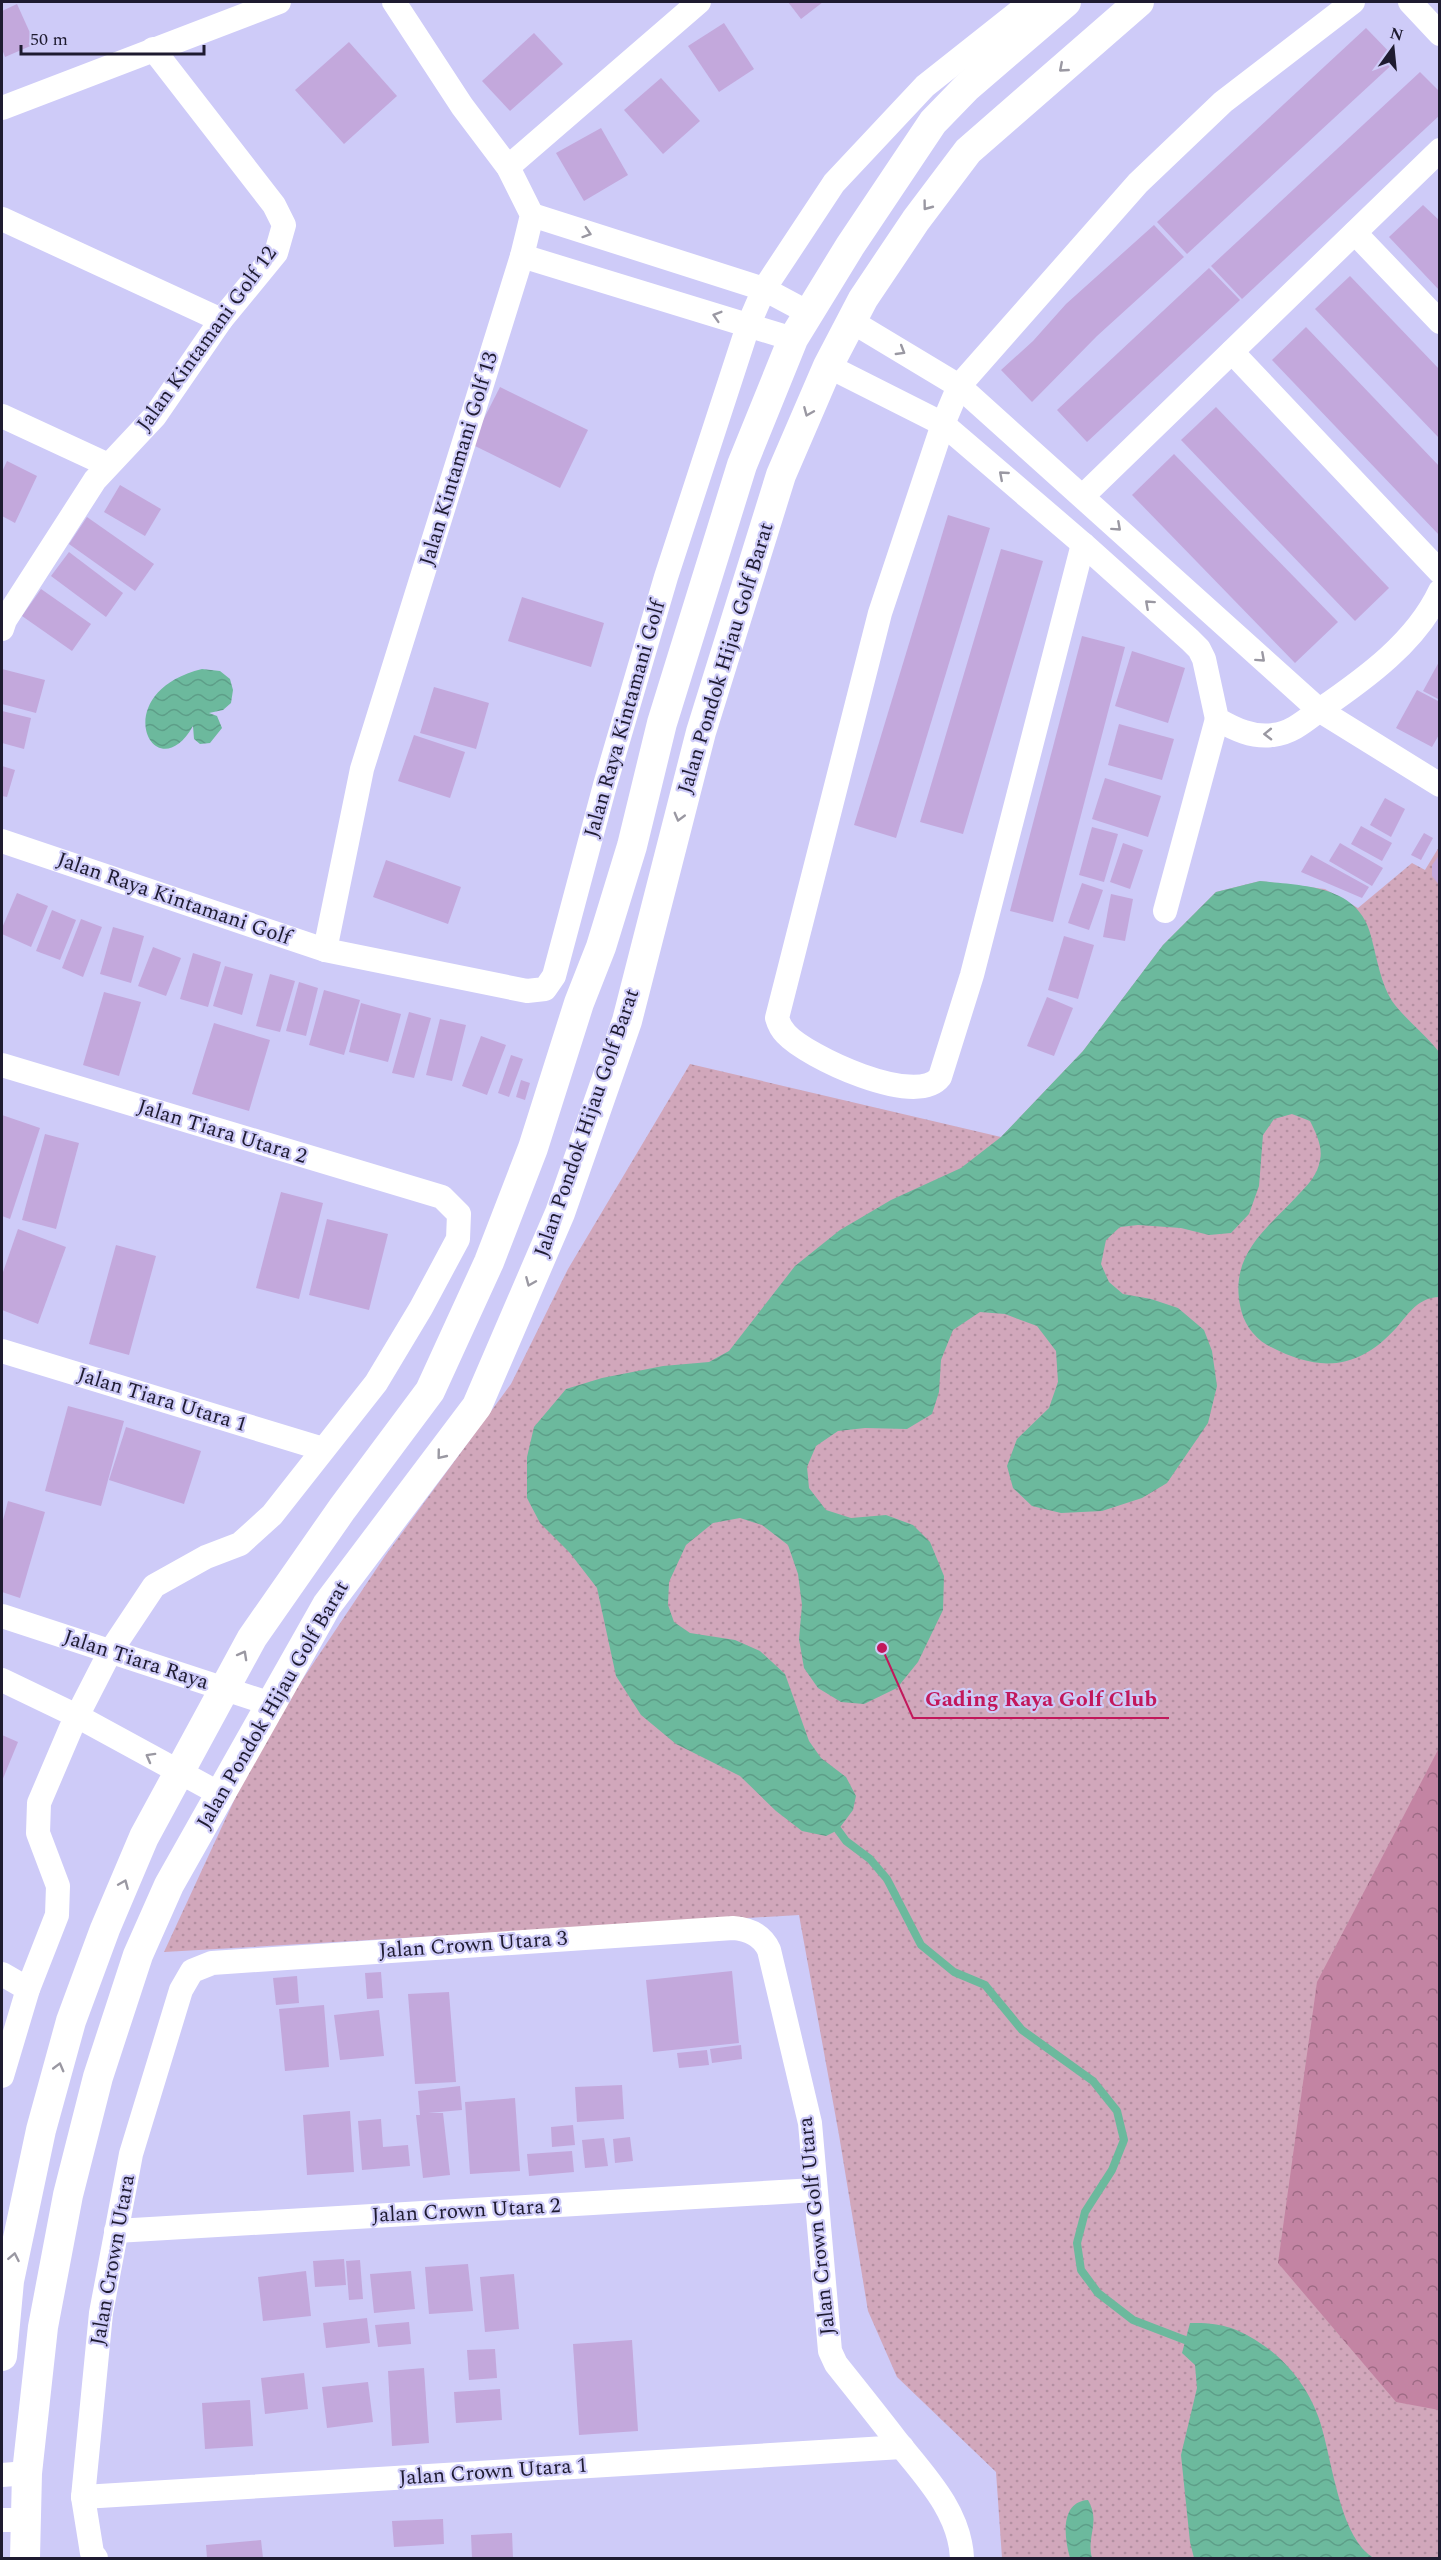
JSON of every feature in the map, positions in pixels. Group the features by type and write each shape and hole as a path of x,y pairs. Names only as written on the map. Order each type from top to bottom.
{"street":[{"path":"2,108 279,2"},
{"path":"394,2 462,106 508,167 532,215 764,289 807,312"},
{"path":"508,167 699,2"},
{"name":"Jalan Raya Kintamani Golf","path":"2,841 325,950 527,991 545,989 554,976 605,785 666,577 748,326 764,289 841,175 925,86 1031,2"},
{"path":"1066,2 1097,38"},
{"name":"Jalan Pondok Hijau Golf Barat","path":"2,2356 9,2281 27,2191 72,2021 105,1929 144,1837 252,1638 342,1509 430,1391 489,1262 533,1148 621,880 662,723 742,465 793,339 807,312 933,122 967,87 1066,2"},
{"name":"Jalan Pondok Hijau Golf Barat","path":"25,2559 13,2520 14,2474 68,2195 98,2077 138,1955 169,1885 327,1605 477,1406 560,1213 627,1021 701,732 781,475 828,366 863,299 916,220 968,151 1138,2"},
{"path":"1083,544 967,994 940,1077 938,1081 927,1085 905,1086 874,1081 836,1066 797,1044 780,1028 777,1018 880,613 943,424 959,386 1138,183 1223,102 1353,2"},
{"path":"1410,2 1440,34"},
{"name":"Jalan Kintamani Golf 12","path":"3,623 95,480 155,416 221,320 276,253 284,225 274,205 153,50"},
{"path":"1083,496 1440,150"},
{"name":"Jalan Kintamani Golf 13","path":"325,950 362,769 522,256 532,215"},
{"path":"2,219 221,320"},
{"path":"1355,233 1440,322"},
{"path":"522,256 793,339"},
{"path":"851,321 959,386 1319,710 1440,786"},
{"path":"1232,352 1440,572"},
{"path":"828,366 943,424 1083,544 1199,649 1210,679 1211,701 1217,720 1165,911"},
{"path":"2,417 108,465"},
{"path":"1217,720 1231,728 1250,734 1272,736 1288,732 1367,676 1409,636 1433,605 1440,591"},
{"path":"662,723 701,732"},
{"name":"Jalan Tiara Utara 2","path":"2,1065 442,1197 459,1214 458,1239 422,1308 375,1383 323,1449"},
{"name":"Jalan Tiara Utara 1","path":"2,1352 323,1449"},
{"path":"430,1391 477,1406"},
{"path":"2,2076 28,1989 57,1915 58,1886 38,1833 39,1803 77,1716 110,1652 154,1586 206,1557 240,1544 272,1515 323,1449"},
{"name":"Jalan Tiara Raya","path":"2,1616 271,1704"},
{"path":"2,1680 77,1716 220,1794"},
{"name":"Jalan Crown Utara 3","path":"192,1971 212,1963 733,1928 744,1929 755,1934"},
{"name":"Jalan Crown Golf Utara","path":"755,1934 764,1939 769,1950 810,2123 830,2351 836,2364 934,2487 952,2519 961,2546 962,2559"},
{"name":"Jalan Crown Utara","path":"96,2559 92,2553 83,2497 100,2313 131,2154 181,1990 192,1971"},
{"path":"2,1974 28,1989"},
{"name":"Jalan Crown Utara 2","path":"116,2231 816,2190"},
{"name":"Jalan Crown Utara 1","path":"83,2497 902,2447"}],"shaded area":[{"path":"1439,847 1439,2558 1002,2558 996,2472 897,2377 868,2311 799,1915 164,1952 262,1740 385,1556 511,1384 568,1269 690,1064 1001,1137 1083,1051 1163,945 1216,892 1260,881 1325,889 1358,908 1412,863 1425,870"}],"green space":[{"path":"1439,1748 1439,2410 1396,2402 1278,2263 1317,1982"}],"water":[{"path":"202,669 220,671 230,679 233,690 231,703 223,710 209,713 217,716 222,728 210,743 200,744 194,739 193,726 178,744 165,749 153,744 146,732 146,715 154,697 172,681"},
{"path":"1260,881 1313,887 1344,898 1356,908 1366,922 1382,979 1392,1001 1439,1052 1439,1297 1420,1303 1382,1342 1367,1353 1336,1363 1303,1360 1285,1354 1267,1345 1253,1333 1241,1311 1238,1287 1246,1256 1264,1230 1312,1179 1321,1155 1310,1121 1292,1114 1274,1119 1263,1135 1259,1186 1249,1214 1231,1233 1209,1235 1181,1228 1138,1225 1120,1227 1106,1240 1101,1264 1109,1282 1123,1294 1151,1299 1178,1308 1204,1330 1212,1351 1217,1386 1208,1423 1167,1483 1142,1498 1102,1511 1061,1513 1032,1506 1013,1488 1007,1466 1017,1439 1049,1408 1058,1382 1056,1351 1037,1326 1005,1314 980,1312 953,1330 941,1360 939,1392 932,1414 907,1429 865,1428 838,1431 816,1446 807,1467 809,1488 826,1510 851,1518 886,1515 913,1525 930,1542 944,1576 943,1610 918,1662 897,1688 864,1704 841,1702 818,1688 804,1668 799,1639 802,1605 798,1574 788,1545 762,1525 740,1518 713,1523 686,1545 669,1582 668,1605 674,1622 690,1633 735,1640 760,1651 785,1674 809,1741 821,1758 846,1777 856,1796 853,1810 838,1830 826,1836 802,1831 776,1811 740,1776 676,1744 641,1715 616,1676 597,1588 570,1553 540,1523 527,1498 527,1457 534,1427 566,1389 602,1378 663,1366 709,1362 729,1351 795,1266 840,1230 891,1200 961,1168 1001,1137 1083,1051 1163,945 1216,892"},
{"path":"1190,2323 1220,2325 1246,2334 1272,2351 1296,2376 1309,2395 1318,2416 1344,2514 1352,2533 1362,2548 1374,2558 1194,2558 1190,2542 1181,2455 1197,2388 1195,2365 1182,2353"},
{"path":"1088,2500 1093,2516 1092,2558 1070,2558 1066,2540 1068,2514 1079,2502"}],"building":[{"path":"788,2 823,2 801,19"},
{"path":"17,4 35,44 5,57 2,49 2,11"},
{"path":"724,23 754,69 719,92 688,46"},
{"path":"1366,28 1397,60 1187,254 1157,222"},
{"path":"534,33 563,64 510,111 482,81"},
{"path":"349,42 397,96 344,144 295,90"},
{"path":"1420,72 1440,92 1440,115 1242,299 1211,266"},
{"path":"661,78 700,121 663,154 624,110"},
{"path":"601,128 628,175 584,201 556,153"},
{"path":"1423,205 1440,221 1440,291 1389,237"},
{"path":"1154,225 1184,257 1097,336 1032,402 1001,370 1033,341 1066,304"},
{"path":"1209,268 1240,300 1087,442 1057,410"},
{"path":"1350,276 1440,370 1440,439 1315,309"},
{"path":"1306,327 1440,467 1440,536 1272,360"},
{"path":"500,387 588,430 560,488 471,444"},
{"path":"1216,407 1389,588 1355,621 1181,440"},
{"path":"1174,454 1338,622 1295,663 1132,495"},
{"path":"7,461 37,476 15,523 2,516 2,472"},
{"path":"120,485 161,509 145,536 104,512"},
{"path":"948,515 990,528 896,838 854,825"},
{"path":"87,517 154,564 135,591 69,544"},
{"path":"1001,549 1043,561 963,834 920,822"},
{"path":"69,552 123,593 106,617 51,576"},
{"path":"41,589 91,624 72,651 22,616"},
{"path":"522,597 604,623 591,667 508,641"},
{"path":"1082,636 1125,647 1053,922 1010,911"},
{"path":"1132,651 1185,668 1168,723 1115,706"},
{"path":"1440,660 1440,700 1423,691"},
{"path":"2,669 45,680 36,713 2,704"},
{"path":"434,687 489,703 476,749 420,733"},
{"path":"1417,690 1440,702 1440,733 1432,747 1396,728"},
{"path":"2,711 31,718 24,749 2,743"},
{"path":"1119,724 1174,739 1162,780 1108,765"},
{"path":"414,735 465,752 450,798 398,781"},
{"path":"2,766 15,770 7,797 2,796"},
{"path":"1105,778 1161,796 1148,837 1092,819"},
{"path":"1385,798 1405,809 1391,837 1370,825"},
{"path":"1361,826 1392,843 1382,861 1351,844"},
{"path":"1092,827 1118,834 1104,882 1079,875"},
{"path":"1424,833 1433,838 1421,860 1411,855"},
{"path":"1123,843 1143,850 1130,889 1110,882"},
{"path":"1340,843 1383,868 1372,886 1329,861"},
{"path":"1440,854 1440,886 1432,876 1432,865"},
{"path":"1311,855 1369,887 1362,898 1301,872"},
{"path":"386,860 461,887 448,924 373,897"},
{"path":"1082,883 1103,890 1089,930 1068,923"},
{"path":"17,893 48,906 31,947 2,934 2,928"},
{"path":"1111,894 1133,899 1125,941 1103,937"},
{"path":"52,910 76,920 60,960 36,951"},
{"path":"81,919 102,927 83,977 62,968"},
{"path":"113,927 144,936 131,983 100,974"},
{"path":"1064,936 1094,945 1078,999 1048,990"},
{"path":"153,947 181,958 166,996 138,986"},
{"path":"193,953 221,962 208,1007 180,999"},
{"path":"225,966 253,974 242,1015 213,1006"},
{"path":"270,974 295,981 280,1032 256,1026"},
{"path":"299,982 318,988 306,1036 286,1031"},
{"path":"324,990 360,1000 344,1055 309,1045"},
{"path":"104,992 141,1002 119,1076 83,1065"},
{"path":"1047,997 1073,1008 1054,1056 1027,1046"},
{"path":"361,1003 401,1014 388,1062 349,1052"},
{"path":"409,1012 431,1018 414,1078 392,1073"},
{"path":"440,1019 466,1025 452,1081 426,1075"},
{"path":"214,1023 270,1040 249,1111 192,1094"},
{"path":"481,1036 506,1045 487,1095 462,1086"},
{"path":"511,1055 523,1059 509,1097 498,1093"},
{"path":"521,1080 530,1083 525,1100 516,1097"},
{"path":"2,1115 40,1128 10,1219 2,1216"},
{"path":"45,1134 79,1143 56,1229 22,1220"},
{"path":"281,1192 323,1203 299,1299 256,1288"},
{"path":"327,1219 388,1234 369,1310 309,1295"},
{"path":"18,1229 66,1247 38,1324 2,1310 2,1275"},
{"path":"116,1245 156,1256 129,1355 89,1344"},
{"path":"68,1406 124,1421 101,1506 45,1491"},
{"path":"126,1427 201,1451 184,1504 109,1480"},
{"path":"8,1501 45,1512 20,1598 2,1592 2,1524"},
{"path":"2,1735 18,1742 2,1781"},
{"path":"732,1971 739,2043 653,2052 646,1980"},
{"path":"381,1972 383,1998 367,1999 365,1973"},
{"path":"297,1976 299,2003 276,2005 273,1978"},
{"path":"449,1992 456,2082 415,2084 408,1994"},
{"path":"324,2005 329,2067 285,2071 279,2009"},
{"path":"379,2010 384,2056 340,2060 334,2015"},
{"path":"741,2045 742,2059 712,2063 710,2049"},
{"path":"707,2050 709,2065 679,2068 677,2053"},
{"path":"622,2085 624,2119 577,2122 575,2087"},
{"path":"460,2086 462,2110 428,2113 443,2113 450,2175 423,2178 416,2115 420,2115 418,2091"},
{"path":"515,2098 520,2171 470,2174 465,2102"},
{"path":"350,2111 354,2172 307,2175 303,2115"},
{"path":"381,2119 383,2147 408,2145 410,2166 362,2170 358,2121"},
{"path":"573,2125 575,2145 552,2147 551,2127"},
{"path":"630,2137 633,2161 615,2163 613,2139"},
{"path":"604,2138 608,2166 585,2168 582,2140"},
{"path":"572,2151 574,2172 529,2176 527,2154"},
{"path":"344,2259 346,2285 315,2287 313,2261"},
{"path":"360,2260 363,2299 349,2300 346,2261"},
{"path":"468,2264 473,2311 429,2314 425,2267"},
{"path":"306,2271 311,2316 263,2321 258,2277"},
{"path":"411,2271 415,2309 374,2313 370,2274"},
{"path":"514,2274 519,2329 485,2332 480,2277"},
{"path":"367,2318 370,2343 326,2348 323,2323"},
{"path":"409,2322 411,2344 378,2347 375,2325"},
{"path":"632,2340 638,2431 579,2435 573,2344"},
{"path":"495,2349 497,2378 469,2380 467,2350"},
{"path":"424,2368 429,2443 392,2446 388,2371"},
{"path":"304,2373 308,2409 265,2414 261,2378"},
{"path":"368,2382 373,2422 327,2428 322,2387"},
{"path":"500,2389 502,2420 456,2423 454,2392"},
{"path":"250,2400 253,2446 205,2449 202,2403"},
{"path":"443,2519 444,2544 394,2547 392,2521"},
{"path":"512,2533 513,2558 472,2558 471,2535"},
{"path":"261,2540 263,2558 207,2558 206,2545"}],"waterway":[{"path":"838,1830 846,1841 870,1859 887,1879 921,1945 954,1972 985,1985 1022,2030 1093,2081 1117,2111 1124,2140 1112,2170 1085,2212 1077,2243 1081,2270 1098,2293 1133,2320 1185,2340"}],"place":[{"name":"Gading Raya Golf Club","path":"882,1648"}]}
